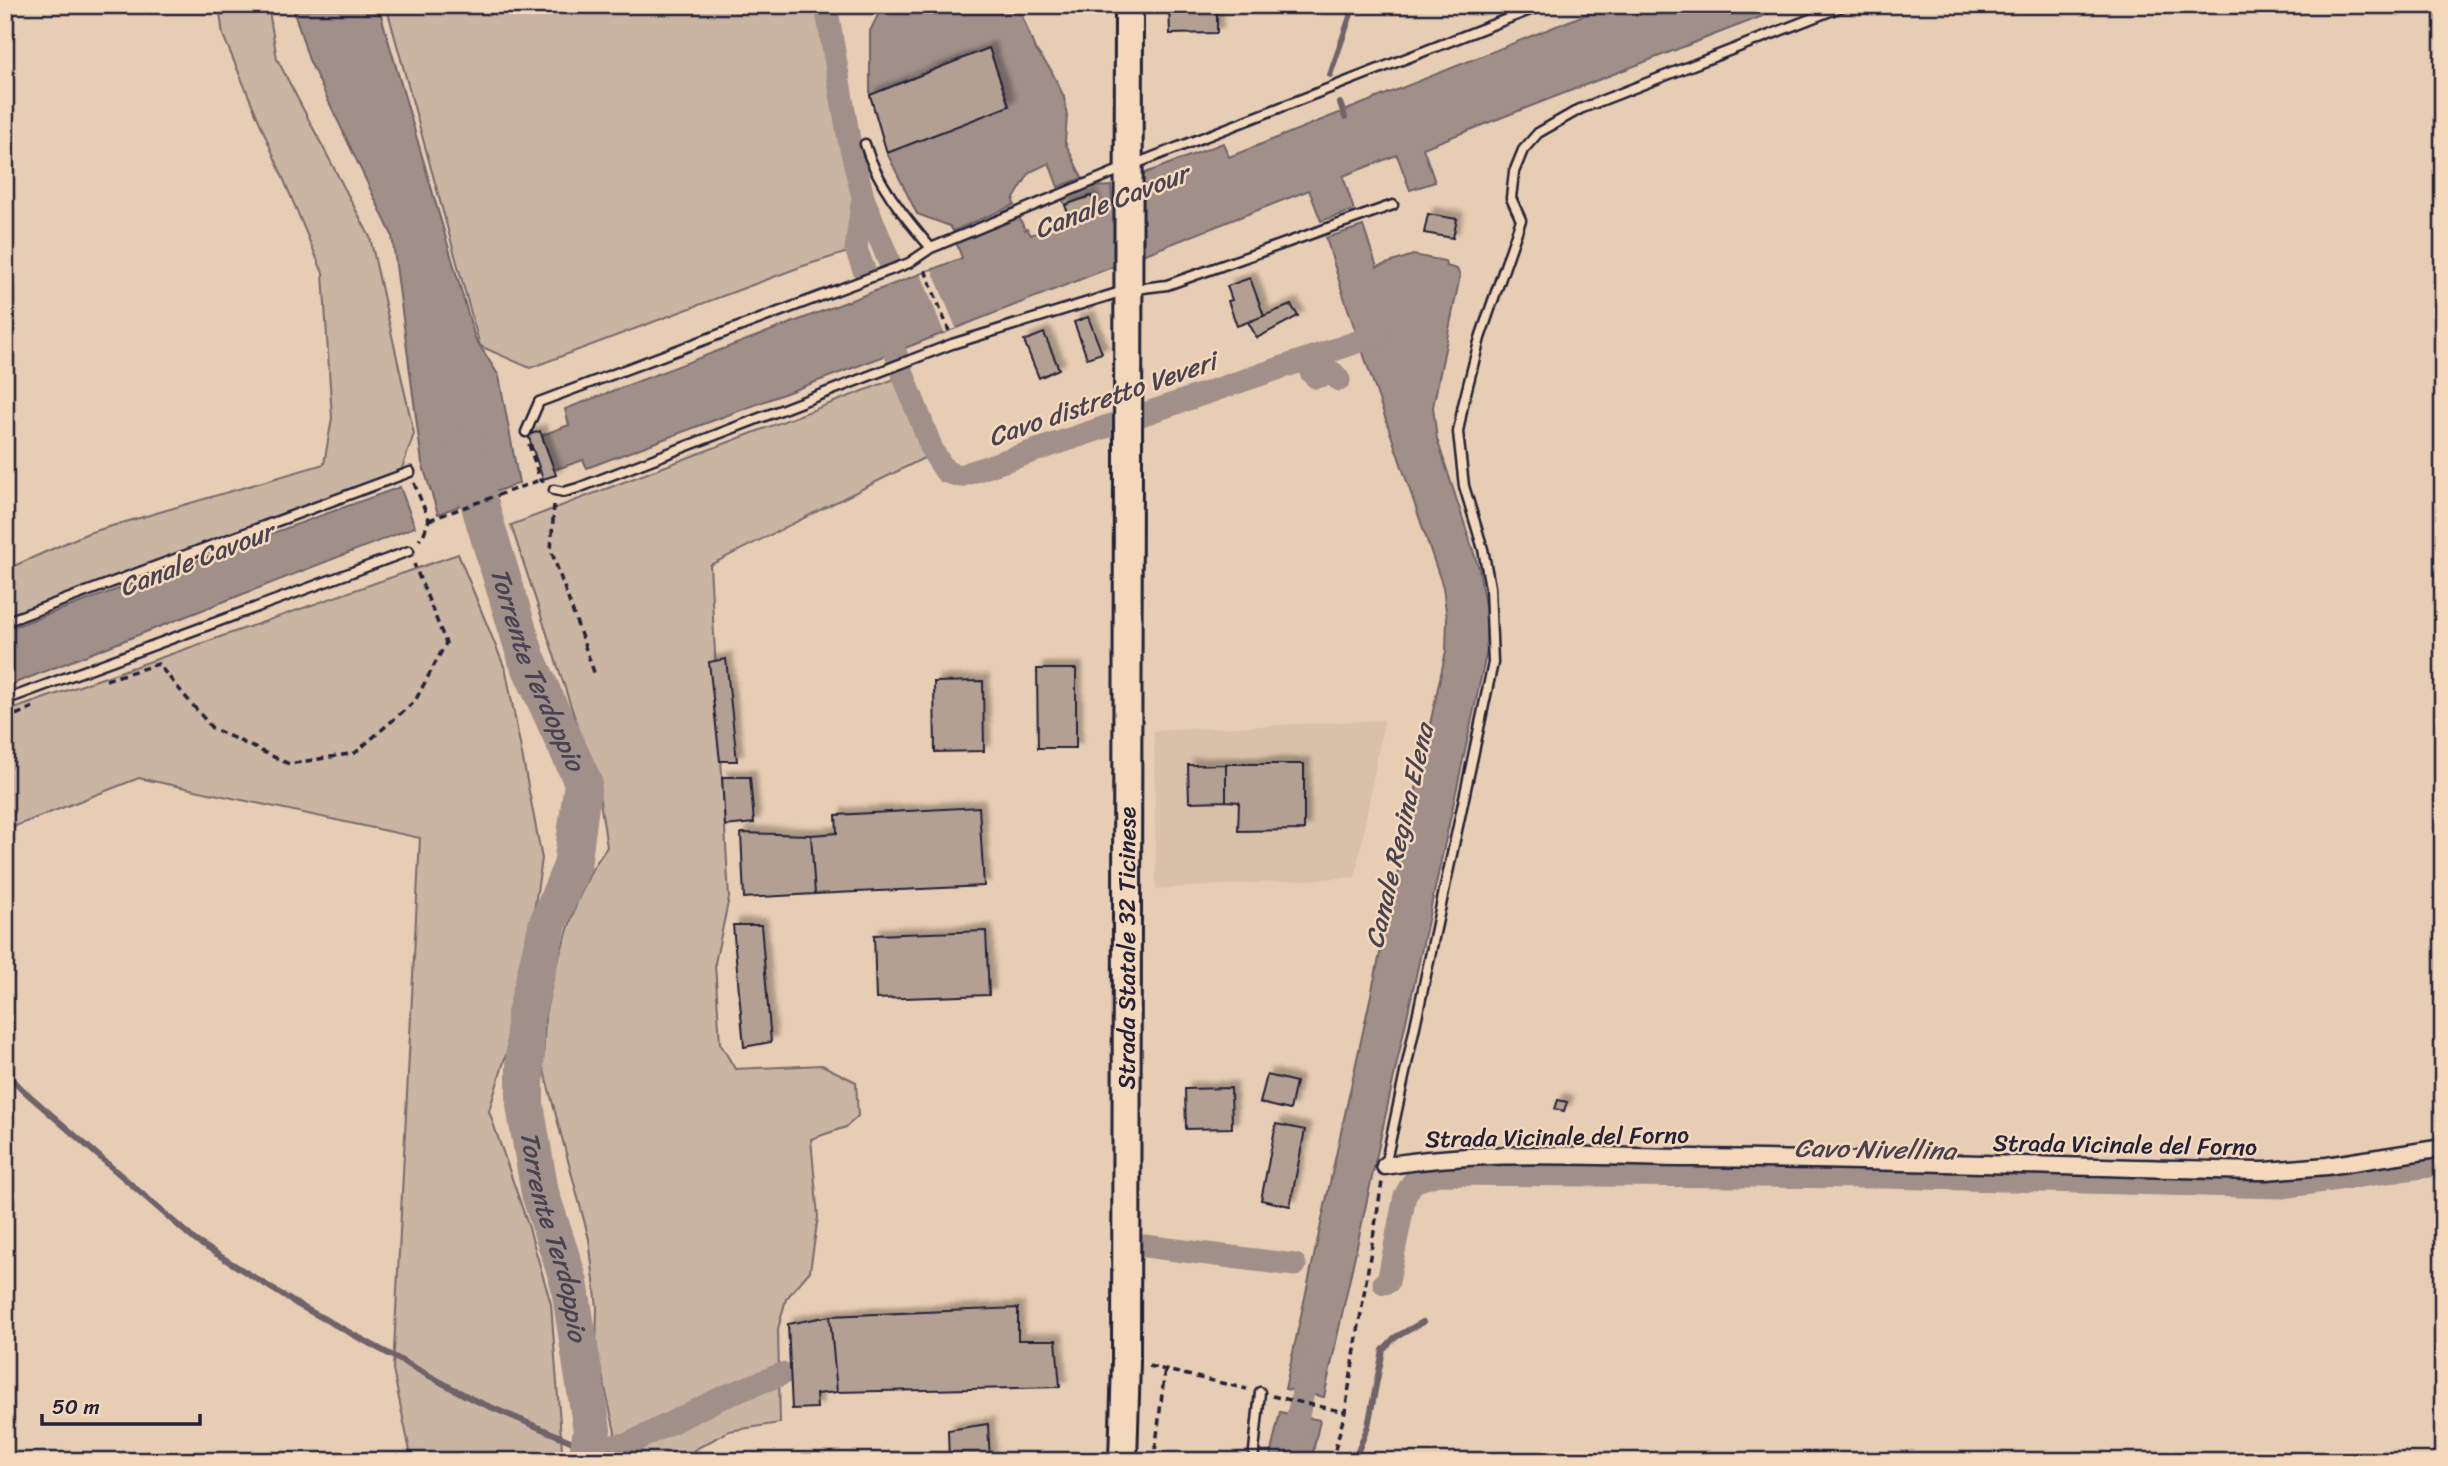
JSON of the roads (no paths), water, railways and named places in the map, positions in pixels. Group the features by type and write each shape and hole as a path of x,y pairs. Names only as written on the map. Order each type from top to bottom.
{"main road":[{"path":"1127,279 1129,5"},
{"name":"Strada Statale 32 Ticinese","path":"1123,1461 1126,1362 1127,279"}],"street":[{"name":"Strada Vicinale del Forno","path":"1385,1166 1416,1161 1498,1156 1738,1158 2266,1171 2327,1166 2443,1148"}],"lane":[{"path":"526,432 539,402 909,263 931,248 1127,175 1543,5"},
{"path":"1385,1166 1493,663 1490,587 1483,549 1464,486 1458,432 1480,338 1521,220 1511,198 1514,172 1523,150 1538,133 1580,109 1846,5"},
{"path":"865,144 869,158 886,187 931,248"},
{"path":"554,489 564,492 578,488 1127,279 1167,285 1393,205"},
{"path":"5,622 410,472"},
{"path":"5,700 409,551"},
{"path":"1253,1461 1260,1392"}],"water":[{"path":"292,5 378,5 475,338 499,376 519,483 438,514 422,463 392,235 309,60"},
{"path":"883,5 1018,5 1035,49 1051,70 1064,97 1067,116 1065,142 1082,178 1058,187 1049,163 1030,172 1013,200 1014,205 953,231 950,226 917,214 887,153 1009,106 989,48 870,95 870,31"},
{"name":"Canale Cavour","path":"1609,5 1791,5 1423,148 1435,182 1410,190 1397,155 1343,176 1354,210 1321,221 1309,190 895,352 587,468 583,460 554,470 542,435 569,425 565,409 962,258 956,242 1019,217 1025,230 1031,235 1068,221 1069,216 1095,207 1091,196 1065,205 1062,198 1091,187 1111,186 1112,203 1143,193 1143,174 1223,143 1229,157"},
{"path":"1363,226 1377,267 1413,255 1445,261 1446,266 1457,269 1460,276 1433,407 1437,439 1479,569 1486,613 1487,650 1324,1397 1285,1389 1446,651 1447,619 1443,587 1326,238"},
{"path":"400,487 415,527 5,687 5,630"},
{"path":"1280,1412 1320,1420 1311,1461 1269,1461"}],"waterway":[{"name":"Cavo distretto Veveri","path":"826,5 849,140 863,197 856,249 864,270"},
{"path":"1330,75 1354,5"},
{"path":"1340,103 1345,117"},
{"path":"864,200 889,261"},
{"name":"Cavo distretto Veveri","path":"903,374 933,452 946,472 960,476 1378,335"},
{"name":"Cavo distretto Veveri","path":"895,352 898,360"},
{"name":"Cavo Nivellina","path":"1307,359 1311,372 1316,377 1333,373 1339,380"},
{"name":"Torrente Terdoppio","path":"465,447 526,657 583,782 572,866 548,923 525,1018 525,1105 540,1193 569,1282 592,1430 587,1461"},
{"path":"5,1072 196,1241 295,1303 472,1399 589,1449"},
{"name":"Cavo Nivellina","path":"1384,1283 1388,1282 1405,1196 1413,1182 1438,1174 1884,1177 2282,1187 2443,1164"},
{"path":"1145,1246 1295,1265"},
{"path":"1354,1461 1368,1426 1383,1350 1394,1338 1423,1322"},
{"name":"Canale Regina Elena","path":"1288,1461 1309,1365"},
{"path":"589,1449 628,1444 721,1398 782,1374"}]}
